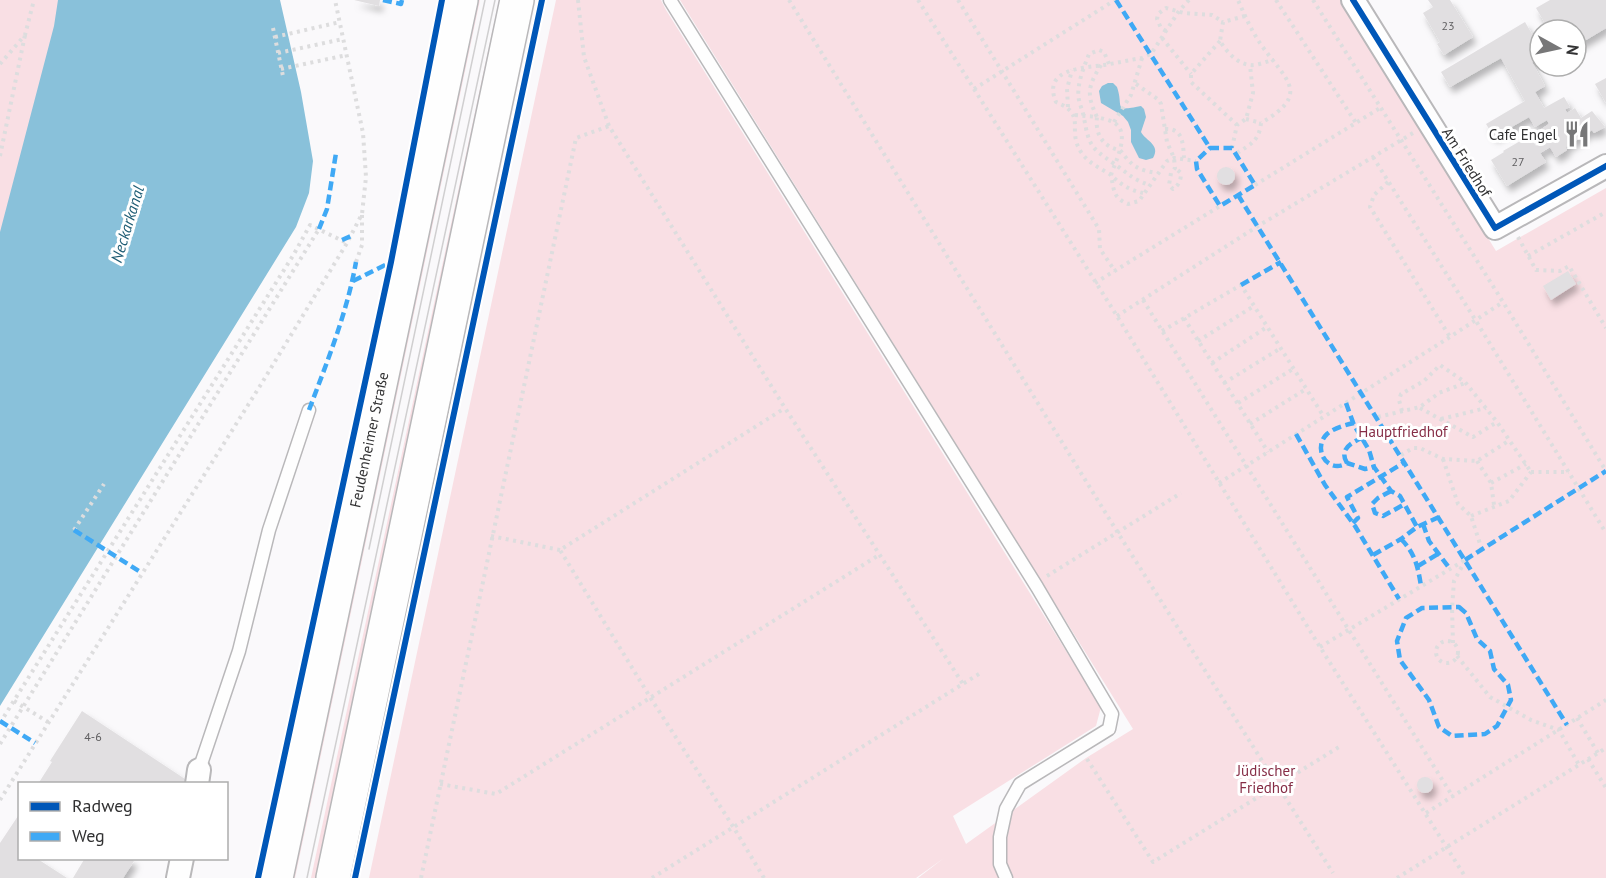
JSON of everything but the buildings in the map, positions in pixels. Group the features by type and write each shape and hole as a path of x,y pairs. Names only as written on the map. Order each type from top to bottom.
{"main road":[{"name":"Feudenheimer Straße","path":"276,878 461,0"},
{"path":"333,878 517,0"}],"street":[{"name":"Am Friedhof","path":"1353,0 1495,228 1509,220"},
{"path":"1509,220 1606,166"},
{"path":"178,878 182,860"}],"lane":[{"path":"670,0 1037,587 1112,714 1109,729 1020,784 1006,809 1000,837 1000,864 1006,878"},
{"path":"198,777 239,651 269,530 309,410"}],"path":[{"path":"0,156 34,0"},
{"path":"335,0 363,133 366,177 362,214 362,245 356,262"},
{"path":"578,0 584,57 609,126 785,408 963,684"},
{"path":"789,0 1118,532 1333,873"},
{"path":"918,0 1466,878"},
{"path":"958,0 1099,229 1100,249 1115,271"},
{"path":"974,89 1115,0"},
{"path":"1143,193 1131,190 1120,183 1089,161 1080,151 1075,135 1075,116 1068,107 1056,102 1052,91 1054,81 1073,70 1142,58 1150,54 1189,0"},
{"path":"1238,0 1261,44 1287,77 1291,88 1287,103 1276,115 1261,123 1246,119"},
{"path":"1276,0 1356,123"},
{"path":"1313,0 1503,302 1606,471"},
{"path":"1166,31 1158,24 1158,14 1166,8 1212,15 1223,22 1245,16"},
{"path":"274,37 340,22"},
{"path":"1191,74 1220,41 1223,22"},
{"path":"273,28 283,76"},
{"path":"0,64 26,35"},
{"path":"1162,38 1191,74 1191,82 1237,125"},
{"path":"278,53 343,39"},
{"path":"1220,41 1232,57 1251,65 1274,60"},
{"path":"1109,64 1104,52 1094,51 1089,54 1078,87 1085,129 1092,145 1101,156 1114,163 1125,174 1149,184"},
{"path":"281,69 347,55"},
{"path":"1115,120 1136,84 1142,58"},
{"path":"1101,65 1089,88 1089,97 1097,117 1096,126 1102,141 1111,149 1119,150 1141,171 1158,173"},
{"path":"1232,148 1237,125 1246,119 1253,93 1251,65"},
{"path":"1068,107 1067,89 1073,70"},
{"path":"1136,84 1159,100 1167,142 1174,158 1175,168 1169,180 1169,185 1173,189 1181,179 1181,173 1175,168"},
{"path":"1255,185 1380,108"},
{"path":"1075,116 1115,120"},
{"path":"1115,120 1122,136 1111,175 1119,200 1128,204 1138,201 1167,161 1174,158 1196,161"},
{"path":"1237,153 1252,143 1260,134 1261,123"},
{"path":"1117,316 1258,226 1429,124"},
{"path":"421,878 576,138 609,126"},
{"path":"1165,129 1173,129 1179,133 1183,141 1184,158"},
{"path":"1373,157 1606,533"},
{"path":"1388,182 1374,195 1370,207 1450,337"},
{"path":"1095,283 1220,206"},
{"path":"1528,256 1606,212"},
{"path":"0,800 260,386 347,243 362,214"},
{"path":"1509,220 1536,270 1560,271 1569,266 1606,328"},
{"path":"0,723 310,225 347,243"},
{"path":"0,744 319,229"},
{"path":"1162,331 1241,285 1324,417"},
{"path":"1143,300 1453,797"},
{"path":"1219,483 1503,302"},
{"path":"1198,341 1254,306"},
{"path":"1184,318 1268,452"},
{"path":"1212,363 1267,327"},
{"path":"243,335 250,340"},
{"path":"1224,382 1281,348"},
{"path":"1402,411 1399,400 1401,394 1424,381 1440,365 1466,382 1531,472"},
{"path":"1238,403 1293,369"},
{"path":"1378,417 1420,407 1439,393 1466,382"},
{"path":"1250,424 1306,389"},
{"path":"1420,407 1473,437 1497,422"},
{"path":"491,536 560,550 785,408"},
{"path":"1441,419 1486,408"},
{"path":"1401,455 1413,448 1420,448 1443,459 1477,461 1510,440"},
{"path":"174,444 183,450"},
{"path":"1443,459 1458,504 1471,516 1482,549"},
{"path":"1477,461 1491,483 1494,505"},
{"path":"1491,483 1526,464"},
{"path":"1531,472 1569,472"},
{"path":"1471,516 1509,501 1531,472"},
{"path":"74,530 104,484"},
{"path":"1045,578 1181,493"},
{"path":"560,550 764,878"},
{"path":"440,784 496,794 879,555"},
{"path":"1320,647 1465,560 1454,580 1453,643 1458,651 1457,657 1453,662 1440,661 1436,656 1436,649 1440,643 1446,641 1453,643"},
{"path":"98,566 107,571"},
{"path":"1457,657 1490,698 1531,720 1559,730 1579,765"},
{"path":"652,878 982,672"},
{"path":"14,700 48,722"},
{"path":"1426,813 1606,700"},
{"path":"1577,718 1598,753"},
{"path":"1080,748 1153,862 1339,747"},
{"path":"1397,878 1606,748"},
{"path":"1588,759 1606,788"}],"green space":[{"path":"0,0 62,0 41,98 0,237"},
{"path":"471,0 480,0 295,878 289,878"},
{"path":"499,0 506,0 321,878 311,878"},
{"path":"556,0 661,0 1101,707 1096,726 953,816 966,844 1086,758 1133,729 680,0 1341,0 1496,251 1606,188 1606,878 918,878 944,858 916,878 369,878"}],"water":[{"name":"Neckarkanal","path":"58,0 280,0 301,92 313,161 309,193 296,227 0,706 0,232 54,26"},
{"path":"1108,83 1113,83 1117,87 1123,108 1141,106 1144,109 1146,117 1141,132 1154,146 1153,158 1146,160 1139,158 1131,142 1128,122 1123,116 1101,103 1099,91"}],"tram line":[{"path":"369,549 485,0"},
{"path":"307,878 495,0"}],"marked path":[{"path":"383,0 401,4 402,0"},
{"path":"1116,0 1210,148"},
{"path":"1210,148 1232,148 1255,185 1220,206 1197,169 1196,161 1210,148"},
{"path":"319,229 327,209 336,153"},
{"path":"1238,195 1567,725"},
{"path":"342,240 351,236"},
{"path":"309,410 342,319 356,262"},
{"path":"353,281 391,262"},
{"path":"1241,285 1281,262"},
{"path":"1346,403 1354,425 1369,450 1374,467 1391,491 1400,496 1417,527"},
{"path":"1354,423 1336,428 1327,434 1323,440 1321,452 1328,463 1333,466 1347,463 1365,469 1374,467"},
{"path":"1296,434 1325,485 1355,526 1399,599"},
{"path":"1347,463 1345,451 1362,438"},
{"path":"1353,523 1358,518 1347,497 1405,462"},
{"path":"1465,560 1606,471"},
{"path":"1391,491 1372,504 1375,513 1383,516 1405,504"},
{"path":"1373,555 1417,527 1439,517"},
{"path":"1423,524 1429,541 1450,569"},
{"path":"74,530 142,573"},
{"path":"1401,539 1415,561 1421,586"},
{"path":"1418,566 1438,554"},
{"path":"1459,607 1466,613 1477,639 1490,651 1494,669 1508,685 1511,700 1497,726 1485,734 1452,736 1439,727 1429,700 1400,660 1397,641 1406,618 1422,608 1459,607"},
{"path":"0,721 35,743"}],"cycle path":[{"path":"258,878 391,262 442,0"},
{"path":"355,878 542,0"},
{"path":"1353,0 1495,228 1606,166"}],"place":[{"name":"Cafe Engel","path":"1577,134"}],"park label":[{"name":"Hauptfriedhof","path":"1403,431"},
{"name":"Jüdischer Friedhof","path":"1266,778"}]}
